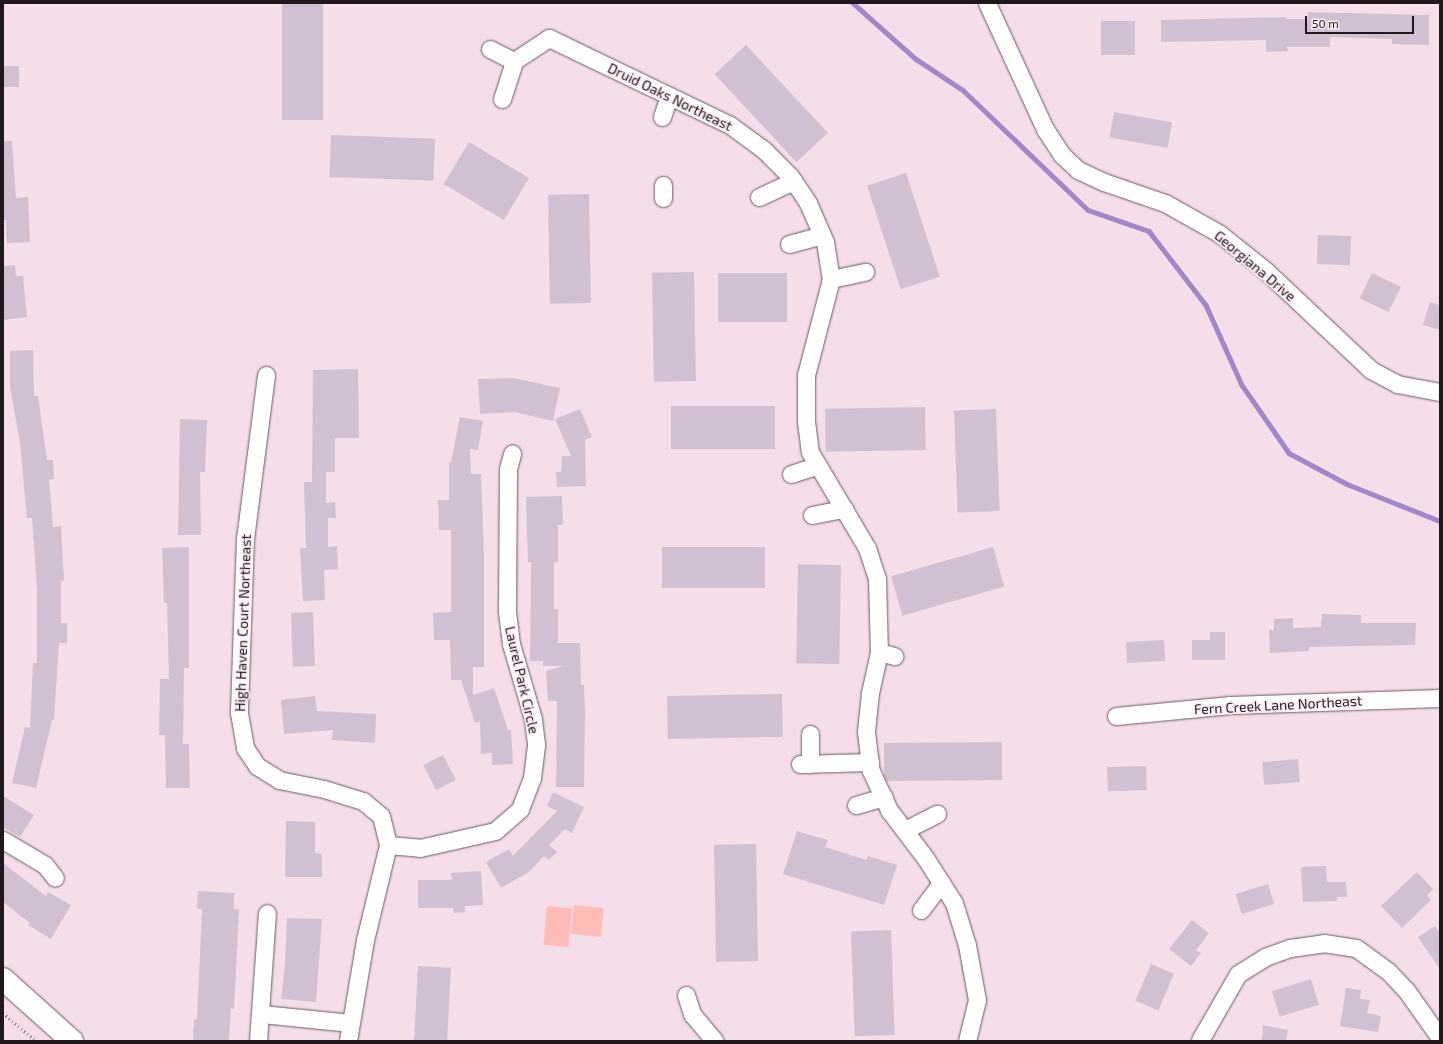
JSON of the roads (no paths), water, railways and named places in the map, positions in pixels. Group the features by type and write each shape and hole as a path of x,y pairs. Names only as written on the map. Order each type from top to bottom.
{"main road":[{"path":"7,989 72,1041"}],"street":[{"name":"Georgiana Drive","path":"987,3 1045,129 1062,155 1078,170 1104,182 1165,203 1220,234 1266,271 1357,360 1390,381 1440,392"},
{"name":"Druid Oaks Northeast","path":"514,61 549,38 730,125 764,150 793,181 808,203 822,234 831,278 806,375 806,421 810,452 867,548 877,578 886,654 870,693 866,732 870,762 872,771 884,798 954,903 967,945 977,1000 967,1041"},
{"path":"490,49 514,61 502,99"},
{"path":"662,117 669,96"},
{"path":"759,196 793,181"},
{"path":"789,244 822,234"},
{"path":"831,278 865,272"},
{"name":"High Haven Court Northeast","path":"266,375 245,538 239,713 245,748 257,766 279,780 324,789 363,802 381,816 388,845 365,940 348,1041"},
{"name":"Laurel Park Circle","path":"388,845 420,848 495,831 520,809 532,778 536,738 511,644 507,611 508,469 512,454"},
{"path":"791,474 818,465"},
{"path":"812,515 844,509"},
{"name":"Fern Creek Lane Northeast","path":"1116,716 1230,705 1440,698"},
{"path":"810,734 805,764 870,762"},
{"path":"856,805 884,798"},
{"path":"904,830 938,814"},
{"path":"3,840 45,865 55,878"},
{"path":"921,910 941,883"},
{"path":"258,1041 262,1014 267,913"},
{"path":"1200,1040 1238,974 1265,957 1278,952 1290,948 1324,944 1356,948 1388,971 1406,990 1440,1038"},
{"path":"686,995 692,1014 715,1041"},
{"path":"262,1014 351,1023"}],"waterway":[{"path":"853,3 916,59 963,90 1088,210 1149,231 1206,305 1242,385 1289,453 1347,484 1440,521"}]}
